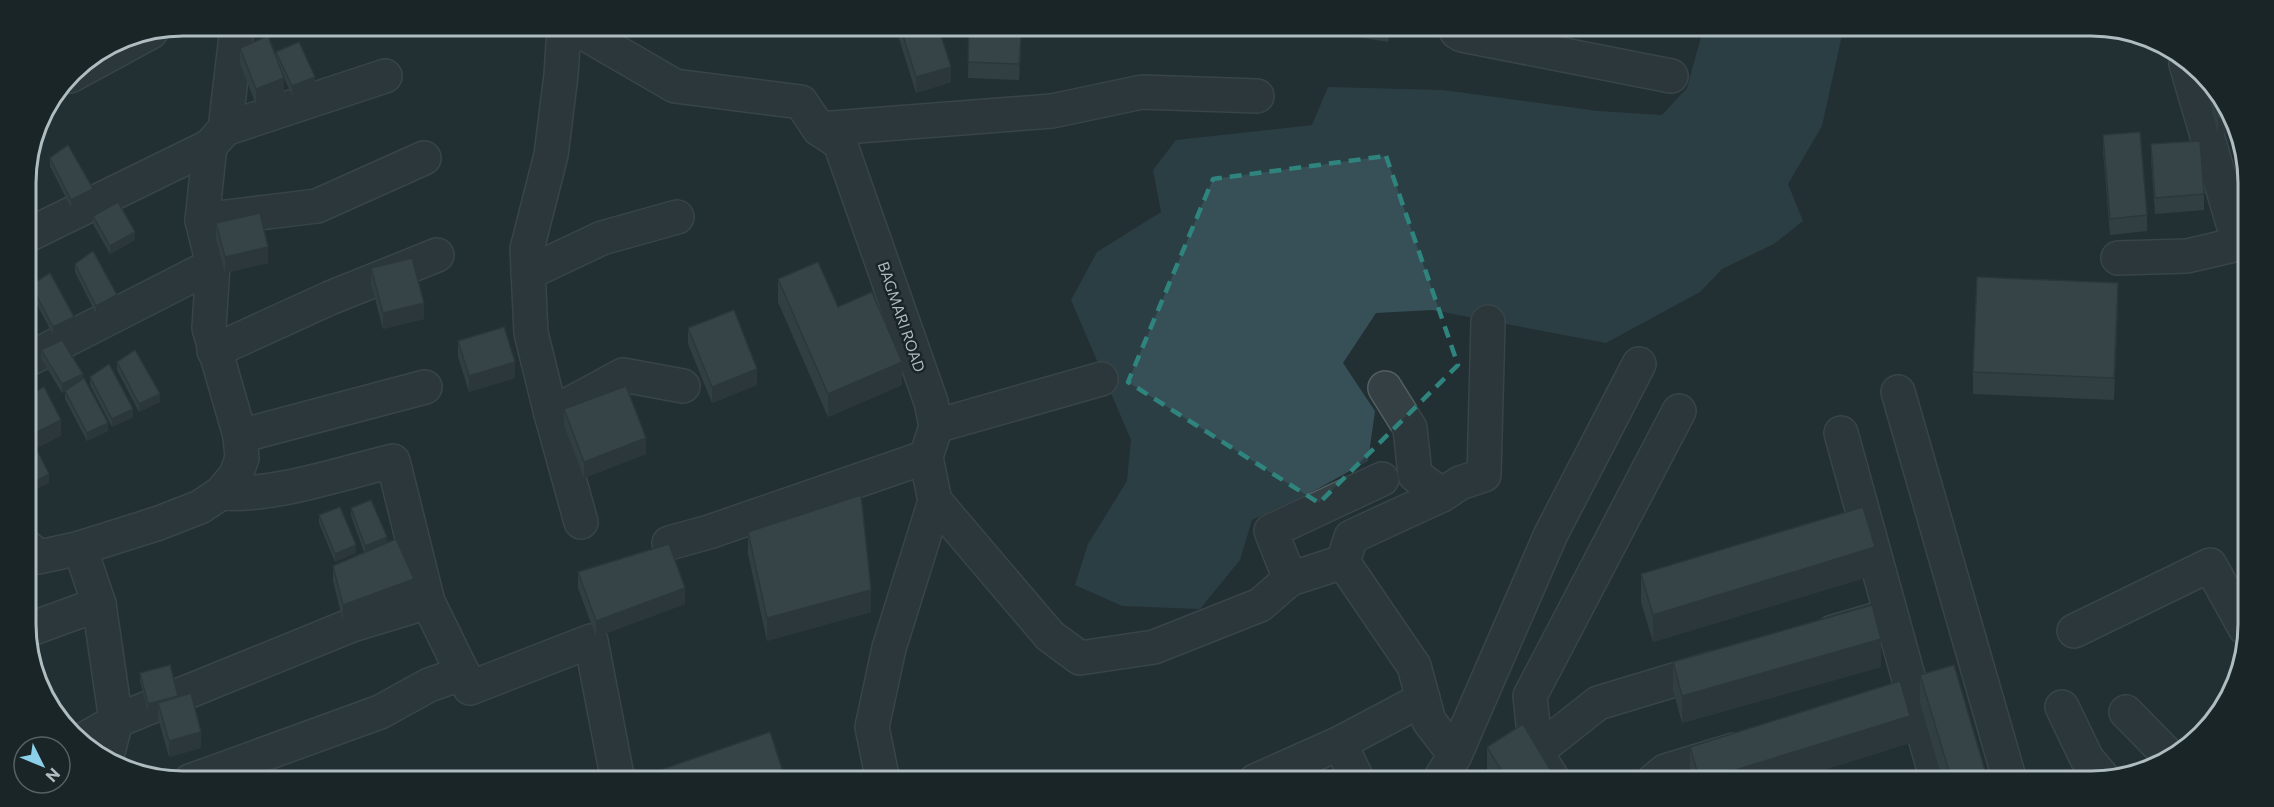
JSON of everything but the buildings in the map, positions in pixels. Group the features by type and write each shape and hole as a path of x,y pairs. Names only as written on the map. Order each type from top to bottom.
{"street":[{"path":"36,555 39,557 80,548 159,523 200,507 221,493 236,475 242,458 240,436 209,328 213,265 202,220 238,36"},
{"path":"571,36 563,43 551,155 526,249 531,333 581,522"},
{"name":"BAGMARI ROAD","path":"589,36 675,86 801,102 819,129 840,143 930,402 936,426"},
{"path":"1467,36 1671,76"},
{"path":"2189,73 2238,227"},
{"path":"36,231 218,137 385,76"},
{"path":"819,129 1052,111 1143,92 1257,96"},
{"path":"202,220 317,206 424,158"},
{"path":"528,273 602,238 677,218"},
{"path":"2118,258 2187,256 2238,244"},
{"path":"214,351 330,298 437,255"},
{"path":"36,355 213,265"},
{"path":"1343,562 1352,537 1442,495 1460,483 1484,475 1488,322"},
{"path":"1447,768 1551,534 1639,364"},
{"path":"551,414 623,375 683,386"},
{"path":"1101,379 936,426 926,457 935,501 1050,636 1080,658 1154,647 1260,605 1290,579 1343,562"},
{"path":"240,436 425,387"},
{"path":"1385,388 1410,428 1415,475 1442,495"},
{"path":"1898,392 2007,771"},
{"path":"1548,771 1536,752 1530,696 1679,411"},
{"path":"1841,433 1934,771"},
{"path":"669,543 710,532 926,457"},
{"path":"221,493 243,495 278,489 393,461 428,602 470,688 591,641 616,771"},
{"path":"1290,579 1271,531 1382,479"},
{"path":"881,771 872,727 889,648 935,501"},
{"path":"80,548 99,604 116,721 108,750"},
{"path":"1343,562 1414,666 1429,721 1447,768"},
{"path":"2074,631 2210,564 2238,615"},
{"path":"88,737 116,721 352,625 428,602"},
{"path":"36,627 99,604"},
{"path":"1801,642 1891,615"},
{"path":"1536,752 1598,703 1745,659"},
{"path":"220,771 380,712 429,685 463,673"},
{"path":"1880,705 1913,694"},
{"path":"1278,771 1341,743 1423,699"},
{"path":"2062,707 2087,759 2097,771"},
{"path":"2127,712 2164,751"},
{"path":"1682,771 1767,740"},
{"path":"1341,743 1354,771"}],"highlighted area":[{"path":"1386,156 1458,365 1319,503 1128,382 1213,179"}],"water":[{"path":"1842,36 1822,126 1788,184 1803,221 1774,244 1722,269 1700,292 1606,343 1432,310 1376,313 1343,363 1375,411 1368,461 1310,493 1252,520 1240,560 1200,609 1122,606 1075,585 1088,544 1127,481 1131,440 1071,300 1097,252 1161,212 1153,170 1176,140 1312,125 1328,87 1443,90 1598,111 1662,115 1687,88 1701,37"}]}
